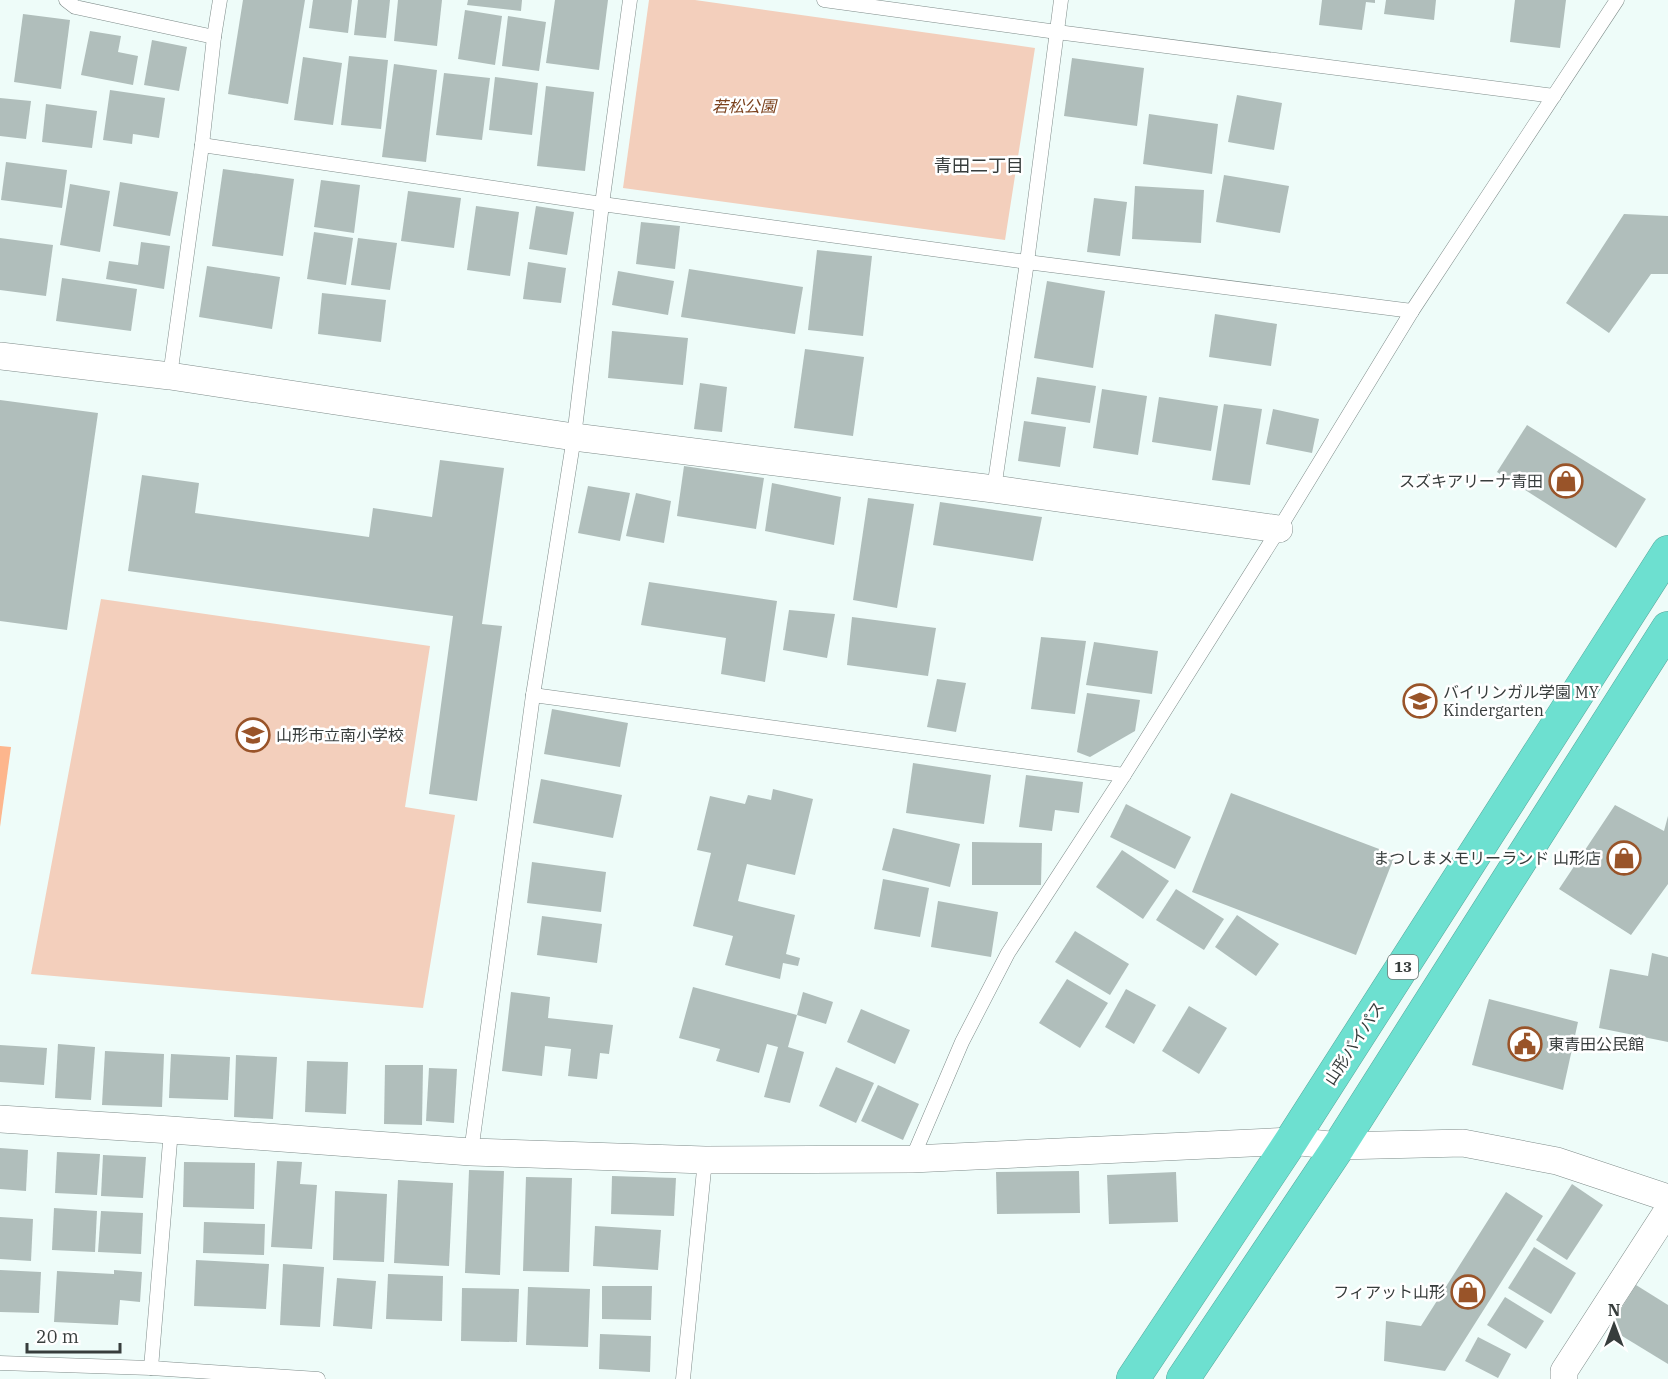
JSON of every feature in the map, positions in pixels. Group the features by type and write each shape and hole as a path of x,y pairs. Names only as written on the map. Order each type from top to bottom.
{"highway":[{"name":"山形バイパス","path":"1133,1379 1291,1141 1668,552"},
{"name":"13","path":"1183,1379 1339,1146 1668,628"}],"street":[{"path":"0,356 170,376 574,436 1279,528"},
{"path":"0,1119 471,1152 705,1160 912,1159 1291,1141 1339,1146 1463,1143 1557,1161 1668,1198"},
{"path":"1564,1379 1564,1371 1668,1210"}],"lane":[{"path":"66,0 75,7 214,37"},
{"path":"170,376 220,0"},
{"path":"471,1152 533,695 574,436 630,0"},
{"path":"824,0 1554,96"},
{"path":"994,489 1027,262 1061,0"},
{"path":"912,1159 962,1042 1008,953 1124,775 1412,311 1617,0"},
{"path":"202,145 602,204 1027,262 1412,311"},
{"path":"533,695 1124,775"},
{"path":"151,1368 171,1130"},
{"path":"683,1379 705,1160"},
{"path":"0,1363 151,1368 318,1379"}],"green space":[{"name":"若松公園","path":"649,0 695,0 1035,48 1005,240 623,188"},
{"path":"101,599 430,646 405,807 455,815 423,1008 31,974"}],"shaded area":[{"path":"0,746 11,747 0,827"}],"building":[{"path":"243,0 305,0 288,104 228,94"},
{"path":"313,0 352,0 348,33 309,28"},
{"path":"358,0 390,0 386,38 354,35"},
{"path":"398,0 442,0 437,46 394,41"},
{"path":"468,0 522,0 521,11 467,5"},
{"path":"555,0 608,0 599,70 546,63"},
{"path":"1322,0 1375,0 1375,3 1366,2 1362,30 1319,25"},
{"path":"1386,0 1436,0 1434,20 1384,14"},
{"path":"1515,0 1566,0 1560,48 1510,42"},
{"path":"465,10 502,16 495,65 458,59"},
{"path":"23,14 70,20 61,89 14,82"},
{"path":"508,16 546,22 539,71 502,66"},
{"path":"90,31 121,36 118,52 138,56 133,85 81,75"},
{"path":"152,40 187,47 179,91 144,85"},
{"path":"349,56 388,60 381,129 341,125"},
{"path":"303,57 342,63 333,125 294,120"},
{"path":"1072,58 1144,68 1137,126 1064,116"},
{"path":"394,64 437,70 426,162 382,157"},
{"path":"444,73 490,78 482,140 436,135"},
{"path":"495,77 538,83 532,135 489,130"},
{"path":"546,86 594,92 585,171 537,166"},
{"path":"110,90 165,98 159,138 133,134 132,144 103,140"},
{"path":"1237,95 1282,103 1274,150 1228,142"},
{"path":"0,98 31,101 26,139 0,136"},
{"path":"46,104 97,111 92,148 42,142"},
{"path":"1149,114 1218,124 1212,174 1143,164"},
{"path":"6,162 67,170 62,208 1,200"},
{"path":"223,169 294,179 283,256 212,246"},
{"path":"1224,175 1289,186 1280,233 1216,222"},
{"path":"321,180 360,185 354,233 314,227"},
{"path":"120,182 178,192 170,236 113,226"},
{"path":"70,184 110,191 100,252 60,245"},
{"path":"1135,186 1204,190 1201,243 1132,239"},
{"path":"408,191 461,198 454,248 401,241"},
{"path":"1094,198 1127,202 1120,256 1087,252"},
{"path":"476,206 519,212 510,276 467,270"},
{"path":"536,206 574,212 567,255 529,249"},
{"path":"1624,214 1668,216 1668,274 1651,274 1609,333 1566,303"},
{"path":"641,222 680,226 675,269 636,264"},
{"path":"314,232 353,238 346,285 307,279"},
{"path":"0,238 53,245 46,296 0,290"},
{"path":"358,238 397,243 390,290 351,285"},
{"path":"141,242 170,246 164,289 106,279 109,261 138,265"},
{"path":"817,250 872,256 863,336 808,330"},
{"path":"528,262 566,268 561,303 523,299"},
{"path":"207,266 280,277 272,329 199,317"},
{"path":"689,269 803,287 795,334 681,317"},
{"path":"618,271 674,281 668,315 612,305"},
{"path":"62,278 137,289 131,331 56,321"},
{"path":"1047,281 1105,291 1093,368 1034,358"},
{"path":"322,293 386,300 381,342 318,334"},
{"path":"1215,314 1277,324 1271,366 1209,357"},
{"path":"612,331 688,338 683,385 608,378"},
{"path":"805,349 864,357 853,436 794,428"},
{"path":"1037,377 1096,386 1090,423 1031,414"},
{"path":"700,383 727,387 722,432 694,429"},
{"path":"1102,389 1147,396 1138,455 1093,448"},
{"path":"1159,397 1218,406 1211,451 1152,442"},
{"path":"0,400 98,413 67,630 0,621"},
{"path":"1224,404 1262,409 1250,485 1212,480"},
{"path":"1273,409 1319,419 1312,453 1266,444"},
{"path":"1024,421 1066,427 1060,467 1018,461"},
{"path":"1527,425 1646,499 1616,548 1497,472"},
{"path":"440,460 504,468 482,624 502,626 477,801 429,794 453,616 128,571 142,475 199,483 195,513 369,537 373,508 432,517"},
{"path":"684,466 764,478 756,529 677,516"},
{"path":"772,483 841,497 834,545 765,531"},
{"path":"588,486 630,493 620,541 578,533"},
{"path":"636,493 671,501 664,543 626,536"},
{"path":"868,498 914,504 897,608 853,600"},
{"path":"940,502 1042,517 1033,561 933,545"},
{"path":"649,582 777,601 765,682 721,674 726,638 641,625"},
{"path":"789,610 835,614 827,658 783,650"},
{"path":"852,617 936,628 928,676 847,665"},
{"path":"1041,637 1086,641 1075,714 1031,709"},
{"path":"1094,642 1158,651 1152,694 1086,685"},
{"path":"937,679 966,683 956,732 927,727"},
{"path":"1087,693 1140,700 1135,731 1090,757 1077,752"},
{"path":"552,709 628,723 620,767 544,754"},
{"path":"913,763 991,775 984,824 906,813"},
{"path":"1026,775 1083,782 1079,813 1055,810 1052,831 1019,827"},
{"path":"541,779 622,795 613,838 533,823"},
{"path":"773,789 813,799 795,875 747,864 738,901 795,915 786,954 800,958 798,966 783,963 780,979 725,965 733,936 693,926 711,853 697,850 710,796 745,804 748,795 771,800"},
{"path":"1231,793 1395,855 1356,955 1192,892"},
{"path":"1126,804 1191,837 1175,869 1110,837"},
{"name":"まつしまメモリーランド 山形店","path":"1615,805 1664,831 1668,816 1668,884 1631,935 1559,889"},
{"path":"893,828 960,844 950,887 882,870"},
{"path":"972,842 1042,843 1041,885 972,885"},
{"path":"1122,850 1169,881 1143,919 1096,887"},
{"path":"532,862 606,872 601,912 527,903"},
{"path":"883,879 929,888 920,937 874,929"},
{"path":"1176,889 1224,919 1204,950 1156,920"},
{"path":"938,901 998,912 991,957 931,947"},
{"path":"1237,915 1279,944 1256,976 1215,947"},
{"path":"542,916 602,924 597,963 537,955"},
{"path":"1075,931 1129,964 1110,995 1055,962"},
{"path":"1652,953 1668,957 1668,1042 1599,1028 1610,969 1648,976"},
{"path":"1067,979 1108,1003 1080,1048 1039,1023"},
{"path":"693,987 797,1015 788,1047 804,1052 790,1103 764,1097 778,1047 767,1044 759,1073 716,1061 720,1049 679,1038"},
{"path":"1126,989 1156,1005 1134,1044 1105,1027"},
{"path":"511,992 550,997 548,1018 613,1025 609,1054 600,1053 597,1079 568,1076 571,1049 545,1046 542,1076 502,1071"},
{"path":"803,992 833,1002 826,1024 797,1015"},
{"name":"東青田公民館","path":"1489,999 1578,1022 1563,1090 1472,1065"},
{"path":"1189,1006 1227,1028 1199,1074 1162,1051"},
{"path":"861,1009 910,1030 895,1064 847,1042"},
{"path":"58,1044 95,1047 91,1100 55,1098"},
{"path":"0,1045 47,1048 44,1085 0,1082"},
{"path":"105,1051 164,1054 162,1107 102,1105"},
{"path":"171,1054 230,1057 228,1100 169,1098"},
{"path":"236,1055 277,1057 273,1119 234,1117"},
{"path":"307,1061 348,1062 346,1114 305,1112"},
{"path":"385,1065 423,1065 422,1125 384,1124"},
{"path":"836,1067 874,1083 856,1123 819,1106"},
{"path":"429,1068 457,1069 454,1123 426,1121"},
{"path":"878,1085 919,1104 903,1140 861,1121"},
{"path":"0,1148 28,1150 26,1191 0,1189"},
{"path":"57,1152 100,1154 97,1195 55,1193"},
{"path":"103,1155 146,1157 143,1198 101,1196"},
{"path":"277,1161 302,1162 300,1184 317,1185 312,1249 271,1247"},
{"path":"184,1162 255,1163 254,1209 183,1207"},
{"path":"469,1170 504,1171 500,1275 465,1273"},
{"path":"1079,1171 1080,1213 997,1214 996,1172"},
{"path":"1176,1172 1178,1222 1109,1224 1107,1175"},
{"path":"612,1176 676,1178 674,1216 611,1214"},
{"path":"526,1177 572,1178 569,1272 523,1271"},
{"path":"398,1180 453,1183 449,1266 394,1263"},
{"path":"1572,1184 1603,1205 1567,1260 1536,1240"},
{"path":"335,1191 387,1194 384,1262 333,1260"},
{"path":"1506,1192 1543,1216 1445,1371 1384,1361 1386,1321 1421,1326"},
{"path":"54,1208 97,1211 95,1252 52,1250"},
{"path":"101,1211 143,1213 141,1254 98,1252"},
{"path":"0,1217 33,1219 31,1261 0,1259"},
{"path":"204,1222 265,1224 264,1255 203,1253"},
{"path":"595,1226 661,1230 658,1270 593,1266"},
{"path":"1534,1247 1576,1273 1551,1314 1508,1288"},
{"path":"196,1260 269,1264 266,1309 194,1306"},
{"path":"283,1264 324,1267 320,1327 280,1325"},
{"path":"0,1270 41,1272 39,1313 0,1312"},
{"path":"114,1270 142,1272 140,1302 120,1300 118,1325 54,1322 57,1271 114,1274"},
{"path":"388,1274 443,1276 442,1321 386,1319"},
{"path":"337,1278 376,1281 372,1329 333,1326"},
{"path":"1636,1285 1668,1305 1668,1364 1609,1328"},
{"path":"602,1286 652,1286 651,1320 602,1319"},
{"path":"528,1287 590,1289 588,1347 526,1345"},
{"path":"462,1288 519,1289 517,1342 461,1341"},
{"path":"1505,1297 1544,1321 1526,1349 1487,1325"},
{"path":"600,1334 651,1336 650,1372 599,1369"},
{"path":"1478,1337 1511,1354 1498,1378 1465,1361"}],"place":[{"name":"スズキアリーナ青田","path":"1566,481"},
{"name":"バイリンガル学園 MY Kindergarten","path":"1420,701"},
{"name":"山形市立南小学校","path":"253,735"},
{"name":"まつしまメモリーランド 山形店","path":"1624,858"},
{"name":"東青田公民館","path":"1525,1044"},
{"name":"フィアット山形","path":"1468,1292"}],"district":[{"name":"青田二丁目","path":"979,166"}]}
